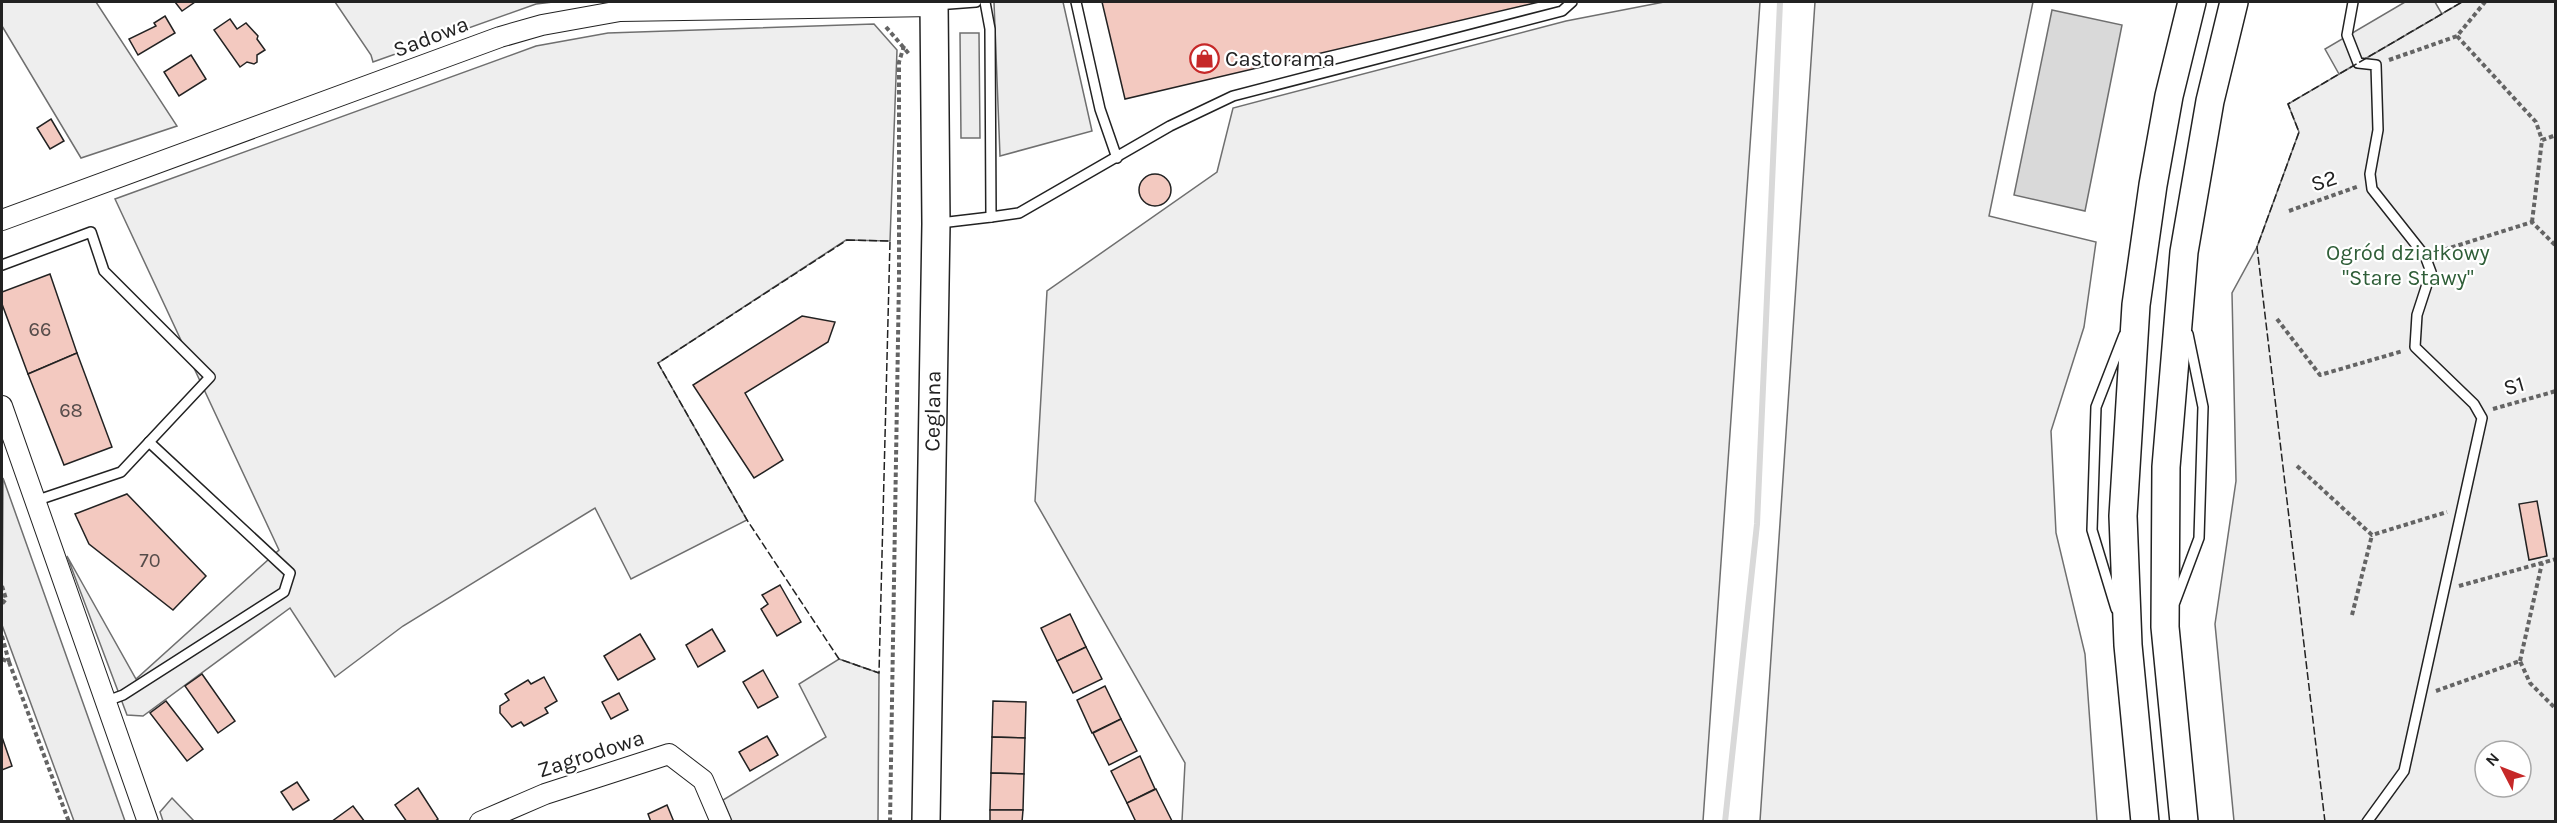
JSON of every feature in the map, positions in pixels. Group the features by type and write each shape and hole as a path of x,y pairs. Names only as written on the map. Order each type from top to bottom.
{"main road":[{"path":"2145,822 2128,645 2123,516 2136,305 2167,107 2192,2"},
{"path":"2184,822 2165,627 2166,467 2184,252 2210,101 2235,2"},
{"name":"Ceglana","path":"926,822 936,224 934,4"}],"street":[{"name":"Sadowa","path":"2,220 500,37 542,25 620,11 934,4"},
{"path":"2,406 8,443 35,501 148,822"},
{"name":"Zagrodowa","path":"480,822 545,794 669,753 703,780 721,822"}],"lane":[{"path":"934,4 976,2"},
{"path":"985,2 990,29 991,218"},
{"path":"1076,2 1100,109 1117,158"},
{"path":"936,224 1019,213 1170,126 1233,96 1562,11 1572,2"},
{"path":"2353,2 2347,35 2358,63 2376,65 2378,130 2370,174 2372,189 2425,256 2431,272 2417,315 2415,347 2481,412 2482,418 2404,771 2367,822"},
{"path":"2,265 91,232 104,271 210,377 121,472 35,501"},
{"path":"106,701 123,695 284,592 290,573 149,442"}],"path":[{"path":"2376,65 2457,36 2485,2"},
{"path":"879,20 904,45 899,62 899,279 890,822"},
{"path":"2457,36 2536,122 2542,140 2532,222"},
{"path":"2542,140 2556,135"},
{"name":"S2","path":"2289,211 2371,182"},
{"path":"2532,222 2556,246"},
{"path":"2425,256 2532,222"},
{"path":"2277,320 2320,375 2415,347"},
{"name":"S1","path":"2481,412 2556,392"},
{"path":"2297,466 2372,534"},
{"path":"2372,534 2462,507"},
{"path":"2352,615 2372,534"},
{"path":"2444,590 2556,559"},
{"path":"2542,563 2520,661 2530,682 2556,709"},
{"path":"2,586 6,599 2,604"},
{"path":"2,636 9,662 69,822"},
{"path":"2,659 9,662"},
{"path":"2420,697 2520,661"}],"green space":[{"path":"2,2 96,2 177,126 81,158 2,26"},
{"path":"335,2 553,2 536,4 373,62 371,55"},
{"path":"1664,2 1760,2 1703,821 1182,821 1185,763 1035,501 1047,291 1217,172 1233,108 1566,21"},
{"path":"1815,2 2033,2 1989,216 2096,242 2084,327 2051,431 2056,533 2085,654 2097,821 1760,821"},
{"name":"Ogród działkowy \"Stare Stawy\"","path":"2462,2 2555,2 2555,821 2234,821 2215,624 2236,481 2232,293 2257,247 2299,132 2288,104"},
{"path":"874,24 897,50 890,241 846,240 658,363 747,520 631,579 595,508 403,626 335,677 290,608 143,716 127,715 67,556 136,679 279,550 115,199 536,46 608,33"},
{"path":"839,659 879,673 878,821 732,821 723,800 826,737 799,684"},
{"path":"172,798 194,821 163,821 160,812"}],"shaded area":[{"path":"994,2 1063,2 1092,131 1000,156"},
{"path":"2405,2 2435,2 2442,14 2339,74 2325,49"},
{"path":"2052,10 2122,25 2085,211 2014,195"},
{"path":"960,33 979,33 980,138 961,138"},
{"path":"3,478 125,821 74,821 2,625"}],"building":[{"path":"175,2 195,2 182,11"},
{"name":"Castorama","path":"1102,2 1539,2 1125,99"},
{"path":"165,16 175,33 138,55 129,39 156,26 154,23"},
{"path":"230,19 237,29 246,23 258,36 257,39 265,50 257,55 257,62 254,64 247,62 240,67 214,30"},
{"path":"191,55 206,79 179,96 164,72"},
{"path":"51,119 64,141 50,149 37,128"},
{"path":"1155,174 1166,179 1171,190 1166,201 1155,206 1144,201 1139,190 1144,179"},
{"path":"50,274 77,353 28,374 2,304 2,292"},
{"path":"802,316 835,322 828,342 745,393 783,460 754,478 693,385"},
{"path":"77,353 112,447 64,465 28,374"},
{"path":"127,494 206,576 173,610 89,544 75,514"},
{"path":"2537,501 2547,556 2529,560 2519,504"},
{"path":"780,585 801,622 777,636 761,609 768,604 762,595"},
{"path":"1070,614 1086,647 1057,661 1041,628"},
{"path":"712,629 725,651 698,667 686,645"},
{"path":"640,634 655,659 618,680 604,656"},
{"path":"1086,647 1102,679 1073,693 1057,661"},
{"path":"763,670 778,697 758,708 743,682"},
{"path":"202,674 235,721 218,733 185,686"},
{"path":"544,677 557,701 545,708 548,713 524,726 521,722 512,727 500,713 500,706 509,700 505,694 528,680 531,684"},
{"path":"1105,686 1121,719 1092,733 1077,700"},
{"path":"619,693 628,710 611,719 602,702"},
{"path":"166,701 203,749 187,761 150,713"},
{"path":"993,701 1026,702 1025,738 992,737"},
{"path":"1121,719 1137,751 1109,765 1093,733"},
{"path":"767,736 778,755 750,771 739,752"},
{"path":"2,737 12,766 2,770"},
{"path":"992,737 1025,738 1024,774 991,773"},
{"path":"1140,756 1155,789 1127,803 1111,771"},
{"path":"991,773 1024,774 1023,810 990,810"},
{"path":"297,782 309,800 293,810 281,792"},
{"path":"418,788 438,819 434,822 407,822 395,805"},
{"path":"1156,789 1172,821 1136,822 1127,803"},
{"path":"667,805 674,822 651,822 648,814"},
{"path":"353,806 365,822 331,822"},
{"path":"990,810 1023,810 1022,822 990,822"}],"waterway":[{"path":"1725,822 1757,524 1780,2"}],"fence":[{"path":"2325,822 2257,247 2299,132 2288,104 2462,2"},
{"path":"847,240 890,241 879,673 839,659 747,520 658,363 847,240"}],"place":[{"name":"Castorama","path":"1204,59"}]}
